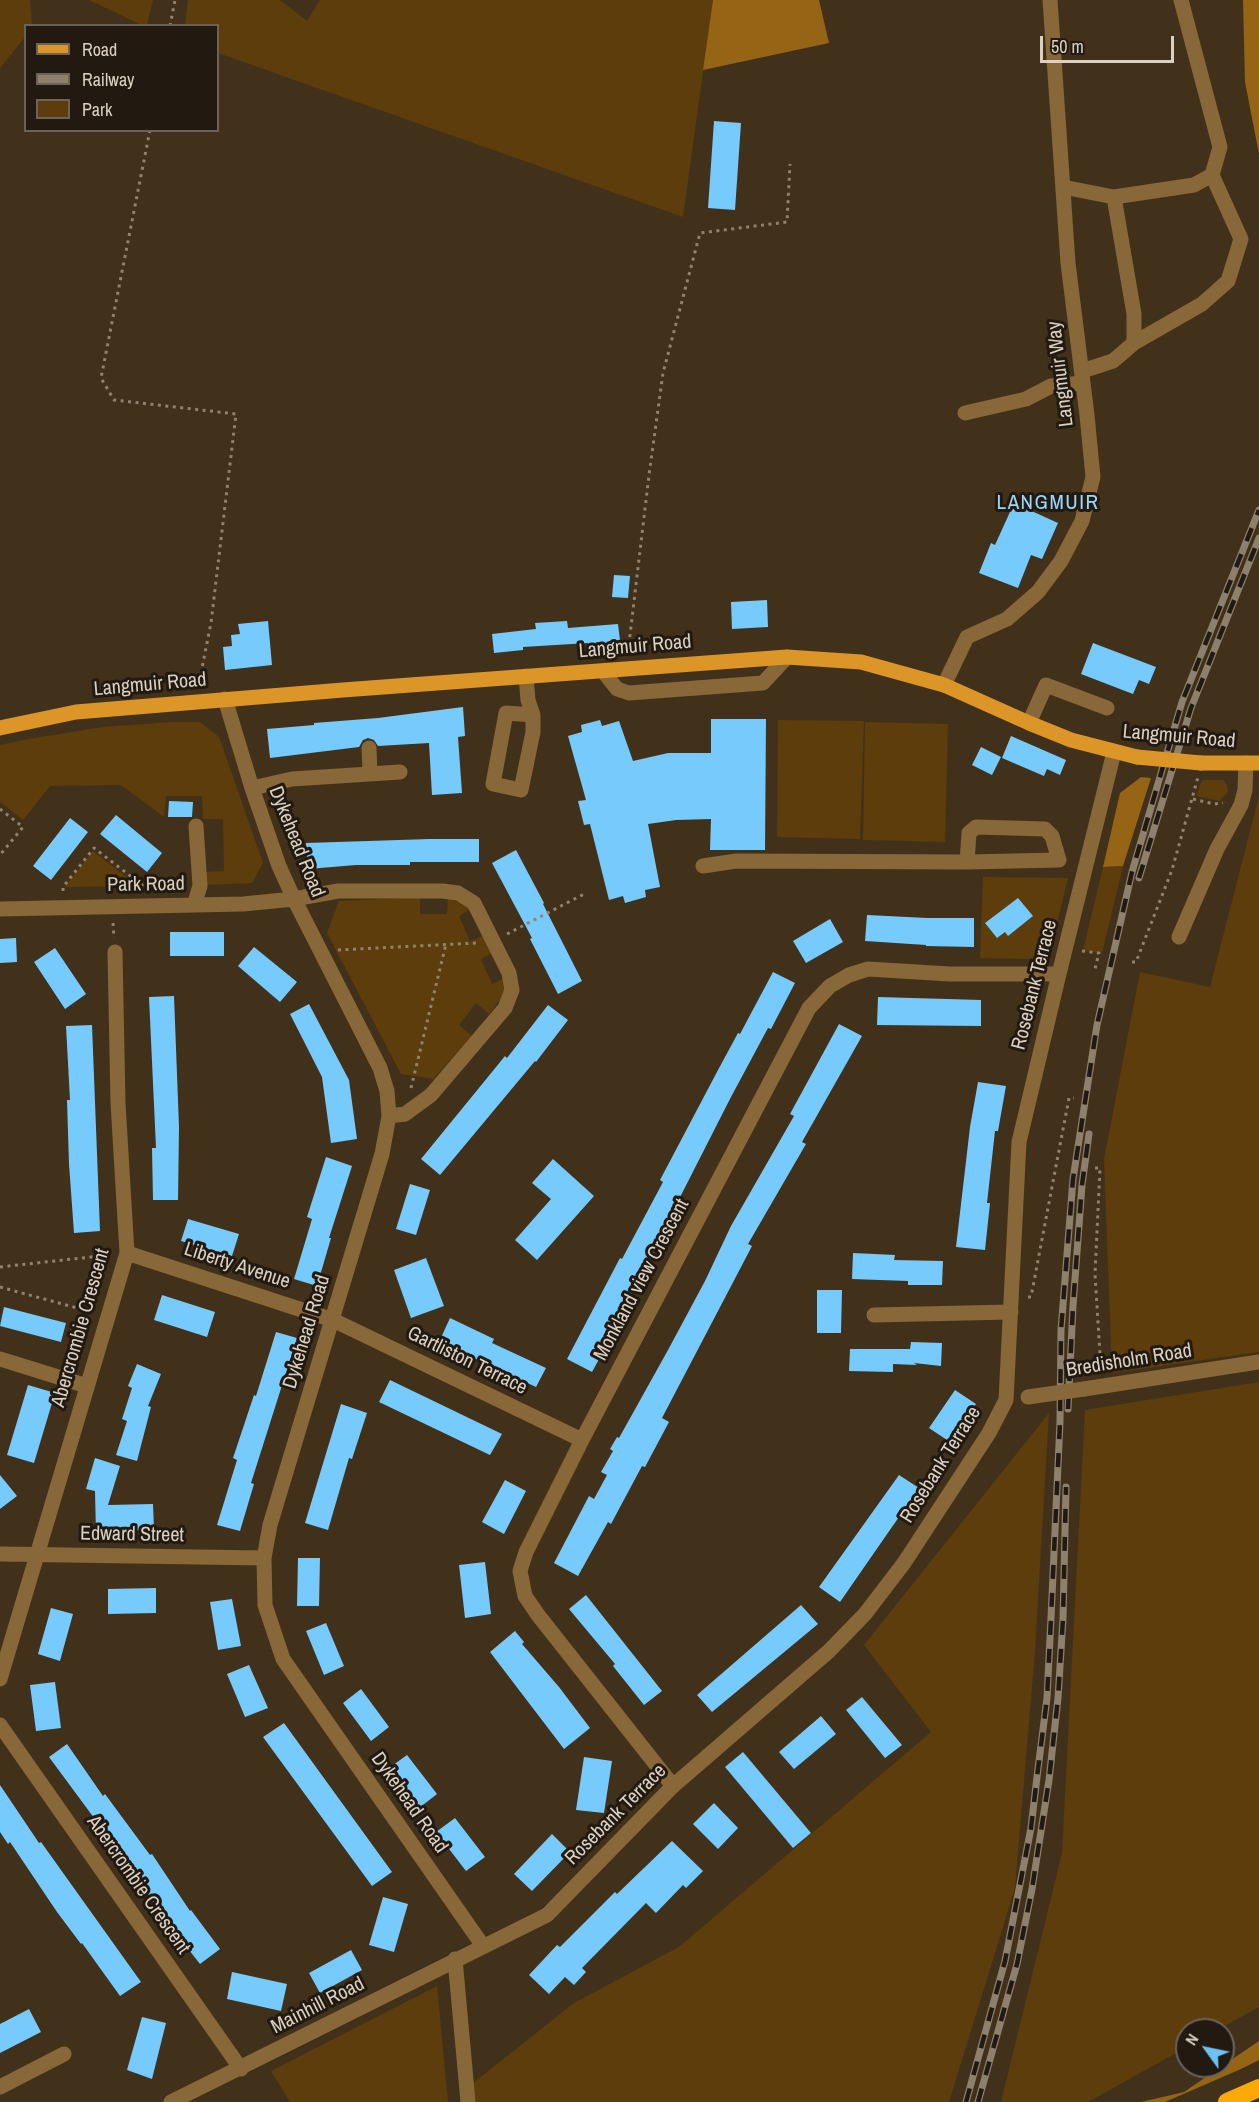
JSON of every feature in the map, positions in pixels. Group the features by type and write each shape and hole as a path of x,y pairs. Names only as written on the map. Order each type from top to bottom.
{"highway":[{"path":"1227,2102 1259,2088"}],"main road":[{"name":"Langmuir Road","path":"0,728 76,712 788,657 861,662 944,685 1071,740 1201,774 1253,763"}],"street":[{"name":"Langmuir Way","path":"944,685 967,637 1007,619 1038,592 1061,561 1082,521 1093,477 1068,263 1050,0"},
{"path":"965,413 1026,399 1051,386 1083,377 1113,361 1134,343 1202,304 1228,281 1241,239 1212,175 1220,147 1181,0"},
{"path":"1063,187 1114,197 1194,185 1212,175"},
{"path":"1114,197 1134,314 1134,343"},
{"path":"603,671 617,689 629,693 763,683 788,657"},
{"path":"526,676 528,700 533,715 533,732 521,790 493,784 506,712 533,715"},
{"path":"1029,723 1046,685 1107,708"},
{"name":"Dykehead Road","path":"225,699 279,866 380,1068 387,1091 389,1116 386,1140 270,1525 264,1558 265,1605 283,1659 483,1946"},
{"path":"369,748 370,774"},
{"name":"Rosebank Terrace","path":"483,1946 547,1915 673,1786 829,1651 865,1614 911,1553 989,1433 1005,1400 1019,1142 1114,752"},
{"path":"1179,937 1217,849 1241,805 1253,763"},
{"path":"252,788 292,779 400,772"},
{"path":"194,905 200,886 196,826"},
{"path":"967,862 969,833 976,827 1045,830 1052,836 1059,860"},
{"path":"704,866 736,861 967,862 1070,860 1088,857"},
{"name":"Park Road","path":"0,909 243,904 294,899 338,891 458,893 474,903 509,974 512,990 505,1008 431,1095 405,1114"},
{"name":"Abercrombie Crescent","path":"0,1679 127,1253 118,1103 115,952"},
{"name":"Monkland view Crescent","path":"673,1786 525,1596 520,1571 526,1552 582,1440 809,1008 830,986 849,975 868,969 950,974 1059,974"},
{"path":"389,1116 405,1114"},
{"name":"Liberty Avenue","path":"127,1253 333,1320"},
{"path":"873,1315 1011,1304"},
{"name":"Gartliston Terrace","path":"333,1320 582,1440"},
{"path":"0,1359 87,1386"},
{"name":"Bredisholm Road","path":"1005,1400 1259,1362"},
{"name":"Edward Street","path":"0,1554 264,1558"},
{"name":"Abercrombie Crescent","path":"0,1725 241,2068"},
{"name":"Mainhill Road","path":"171,2102 483,1946"},
{"path":"455,1959 468,2102"},
{"path":"0,2087 64,2054"}],"path":[{"path":"170,24 176,0"},
{"path":"150,132 101,378 114,399 236,414 211,623 198,689"},
{"path":"627,669 663,373 700,233 787,222 790,164"},
{"path":"1132,962 1136,962 1172,870 1201,774"},
{"path":"1193,799 1221,805 1225,801"},
{"path":"0,809 22,827 0,855"},
{"path":"62,908 63,887 94,848 142,885 144,906"},
{"path":"322,951 493,942 586,893"},
{"path":"113,907 115,952"},
{"path":"405,1114 446,944"},
{"path":"1083,951 1099,953 1095,969 1098,970"},
{"path":"1011,1304 1031,1297 1068,1098 1074,1098"},
{"path":"1095,1168 1100,1168 1095,1274 1102,1387"},
{"path":"0,1267 127,1253"},
{"path":"0,1287 108,1316"}],"green space":[{"path":"0,0 30,0 32,24 24,24 24,38 0,68"},
{"path":"89,0 153,0 147,24 140,24"},
{"path":"188,0 280,0 307,21 320,0 713,0 683,217 219,53 219,24 185,24"},
{"path":"778,720 864,721 860,839 777,837"},
{"path":"200,722 219,737 263,863 252,883 206,885 206,872 224,871 223,819 203,819 202,796 166,796 164,817 121,785 50,786 23,820 0,802 0,745 103,727"},
{"path":"865,722 948,724 945,842 863,840"},
{"path":"1203,780 1223,780 1228,792 1219,801 1197,796"},
{"path":"1259,796 1259,1352 1112,1373 1104,1159 1140,972 1210,987"},
{"path":"93,851 138,886 65,887"},
{"path":"1123,866 1102,953 1083,951 1103,867"},
{"path":"983,877 1068,878 1053,939 1044,953 1025,959 980,958"},
{"path":"420,897 420,914 447,914 448,897 471,909 459,916 470,941 485,935 494,952 481,959 492,984 507,977 509,988 489,1014 476,1003 459,1025 472,1036 433,1079 401,1074 327,933 339,901"},
{"path":"1259,1382 1259,2007 1235,2020 1235,2018 1175,2018 1175,2054 1088,2102 1001,2102 1062,1853 1085,1410"},
{"path":"1049,1413 1035,1651 1015,1888 949,2102 474,2102 472,2084 574,2003 679,1947 931,1732 864,1645"},
{"path":"437,1986 448,2102 290,2102 271,2071"}],"shaded area":[{"path":"713,0 819,0 829,43 703,70"},
{"path":"1243,0 1259,0 1259,154 1245,82"},
{"path":"1141,777 1151,778 1123,866 1103,867 1120,793"},
{"path":"1259,2041 1259,2060 1235,2072 1235,2057"},
{"path":"1205,2078 1220,2078 1165,2102 1141,2102 1184,2092"}],"building":[{"path":"714,121 741,123 735,210 708,208"},
{"path":"1014,503 1058,523 1042,559 1031,555 1018,588 979,573 991,543 995,545"},
{"path":"614,575 630,576 628,598 612,597"},
{"path":"767,600 768,627 732,629 731,602"},
{"path":"268,621 272,665 225,670 223,647 232,646 231,635 240,634 238,624"},
{"path":"567,621 568,628 618,624 621,648 589,651 588,643 523,647 523,650 494,653 492,634 536,629 535,623"},
{"path":"1093,643 1156,667 1149,684 1139,680 1133,694 1081,674"},
{"path":"463,707 465,736 458,737 462,793 432,795 429,743 378,746 374,740 368,738 363,740 359,747 270,758 267,729"},
{"path":"711,719 766,719 765,850 710,850 711,819 648,824 660,887 645,890 646,897 625,903 623,896 609,900 590,824 584,825 578,801 586,800 568,736 582,732 581,725 600,720 602,726 619,721 633,761 668,753 711,753"},
{"path":"1011,736 1066,760 1060,775 1047,769 1044,776 1002,758"},
{"path":"981,747 1001,757 992,775 972,765"},
{"path":"169,801 193,802 192,817 168,817"},
{"path":"116,815 162,853 147,872 100,834"},
{"path":"70,818 88,832 51,880 33,866"},
{"path":"479,839 479,862 410,862 410,865 356,865 308,869 306,843"},
{"path":"516,850 582,981 558,994 530,939 532,938 492,863"},
{"path":"1018,898 1033,916 1008,936 1005,932 997,938 985,923"},
{"path":"867,915 974,918 974,947 865,941"},
{"path":"830,919 843,942 806,963 793,941"},
{"path":"170,932 224,932 224,956 170,956"},
{"path":"16,938 17,962 0,963 0,939"},
{"path":"254,947 297,982 280,1002 238,966"},
{"path":"55,948 86,994 65,1009 34,962"},
{"path":"773,972 795,983 731,1097 674,1209 677,1211 613,1328 615,1330 592,1372 567,1359 663,1182 660,1180 718,1070"},
{"path":"174,996 179,1127 178,1200 153,1200 152,1148 156,1148 149,997"},
{"path":"878,997 981,1000 981,1026 877,1025"},
{"path":"309,1004 349,1080 357,1139 331,1143 322,1077 290,1014"},
{"path":"548,1005 568,1020 536,1062 440,1175 421,1159 505,1056 507,1058"},
{"path":"839,1024 862,1036 802,1142 806,1144 748,1244 752,1246 662,1418 669,1422 645,1467 642,1466 611,1524 608,1522 578,1576 554,1563 589,1496 594,1499 607,1475 601,1472 613,1451 610,1449 617,1437 619,1438 668,1350 731,1226 794,1116 790,1114"},
{"path":"92,1025 100,1231 74,1233 69,1164 67,1100 70,1100 66,1026"},
{"path":"978,1082 1006,1086 998,1131 995,1131 987,1203 990,1203 985,1250 956,1247 970,1127"},
{"path":"326,1157 352,1166 329,1238 331,1238 317,1286 294,1279 312,1219 307,1217"},
{"path":"553,1159 594,1196 537,1260 515,1240 551,1199 532,1183"},
{"path":"410,1184 430,1190 416,1235 396,1229"},
{"path":"188,1219 239,1234 232,1256 181,1241"},
{"path":"853,1253 895,1255 894,1260 943,1261 942,1285 908,1285 908,1281 852,1279"},
{"path":"426,1258 444,1306 411,1318 394,1270"},
{"path":"817,1290 842,1290 841,1333 817,1333"},
{"path":"162,1295 215,1312 207,1337 154,1320"},
{"path":"4,1307 66,1323 61,1342 0,1326"},
{"path":"450,1318 494,1339 492,1343 546,1368 536,1387 439,1342"},
{"path":"276,1332 297,1338 251,1483 254,1484 240,1531 217,1525 237,1460 233,1458"},
{"path":"911,1342 942,1343 941,1366 914,1363 917,1365 893,1364 893,1372 849,1371 850,1349 910,1349"},
{"path":"137,1364 161,1374 148,1406 151,1407 137,1461 116,1455 127,1421 122,1419 132,1388 128,1386"},
{"path":"390,1380 502,1434 490,1455 379,1402"},
{"path":"28,1385 55,1393 34,1463 7,1455"},
{"path":"955,1390 976,1404 950,1442 929,1428"},
{"path":"341,1404 367,1413 352,1459 349,1458 328,1530 305,1523"},
{"path":"95,1458 120,1466 108,1505 153,1504 154,1530 100,1531 99,1535 96,1534 95,1491 86,1489"},
{"path":"0,1475 17,1496 0,1509"},
{"path":"899,1475 919,1488 840,1602 819,1587"},
{"path":"505,1480 526,1491 504,1534 482,1522"},
{"path":"298,1558 320,1558 319,1606 297,1606"},
{"path":"485,1562 491,1614 465,1618 459,1565"},
{"path":"156,1588 156,1613 108,1614 108,1589"},
{"path":"586,1595 662,1691 644,1705 613,1666 615,1664 569,1609"},
{"path":"232,1599 241,1646 218,1650 210,1602"},
{"path":"801,1605 818,1624 712,1712 697,1695"},
{"path":"51,1608 73,1614 60,1661 38,1654"},
{"path":"326,1623 344,1666 324,1675 306,1631"},
{"path":"515,1631 524,1642 522,1644 590,1728 564,1749 490,1652"},
{"path":"249,1665 268,1708 245,1717 227,1674"},
{"path":"55,1682 61,1728 36,1731 30,1685"},
{"path":"361,1689 389,1727 371,1741 343,1703"},
{"path":"862,1697 902,1745 885,1758 846,1710"},
{"path":"821,1716 836,1734 794,1769 779,1752"},
{"path":"284,1723 392,1872 372,1886 263,1737"},
{"path":"67,1744 103,1796 105,1794 150,1855 152,1854 190,1911 220,1949 200,1964 160,1913 131,1868 49,1757"},
{"path":"743,1752 811,1833 793,1848 725,1767"},
{"path":"407,1755 437,1794 419,1808 389,1768"},
{"path":"584,1757 612,1761 604,1813 576,1810"},
{"path":"0,1785 39,1843 41,1842 141,1982 120,1996 57,1912 10,1842 8,1844 0,1832"},
{"path":"714,1803 738,1828 718,1849 693,1824"},
{"path":"455,1818 485,1857 466,1871 436,1832"},
{"path":"552,1834 570,1852 532,1891 514,1874"},
{"path":"672,1841 703,1871 686,1888 683,1885 656,1913 646,1903 582,1968 586,1972 574,1985 565,1977 549,1994 529,1975 557,1945 560,1947 615,1892 617,1894"},
{"path":"383,1897 408,1904 394,1952 369,1945"},
{"path":"351,1950 362,1970 320,1993 309,1973"},
{"path":"232,1972 287,1984 281,2011 227,1999"},
{"path":"29,2009 41,2032 0,2053 0,2024"},
{"path":"142,2017 166,2023 152,2079 127,2070"}],"railway":[{"path":"966,2102 1005,1961 1031,1828 1047,1698 1060,1422 1061,1330 1073,1179 1097,1025 1132,872 1182,702 1259,510"},
{"path":"1139,878 1191,708 1259,538"},
{"path":"1068,1409 1082,1185 1089,1134"},
{"path":"978,2102 1017,1964 1032,1889 1049,1780 1058,1698 1063,1619 1066,1487"}],"district":[{"name":"LANGMUIR","path":"1048,503"}]}
